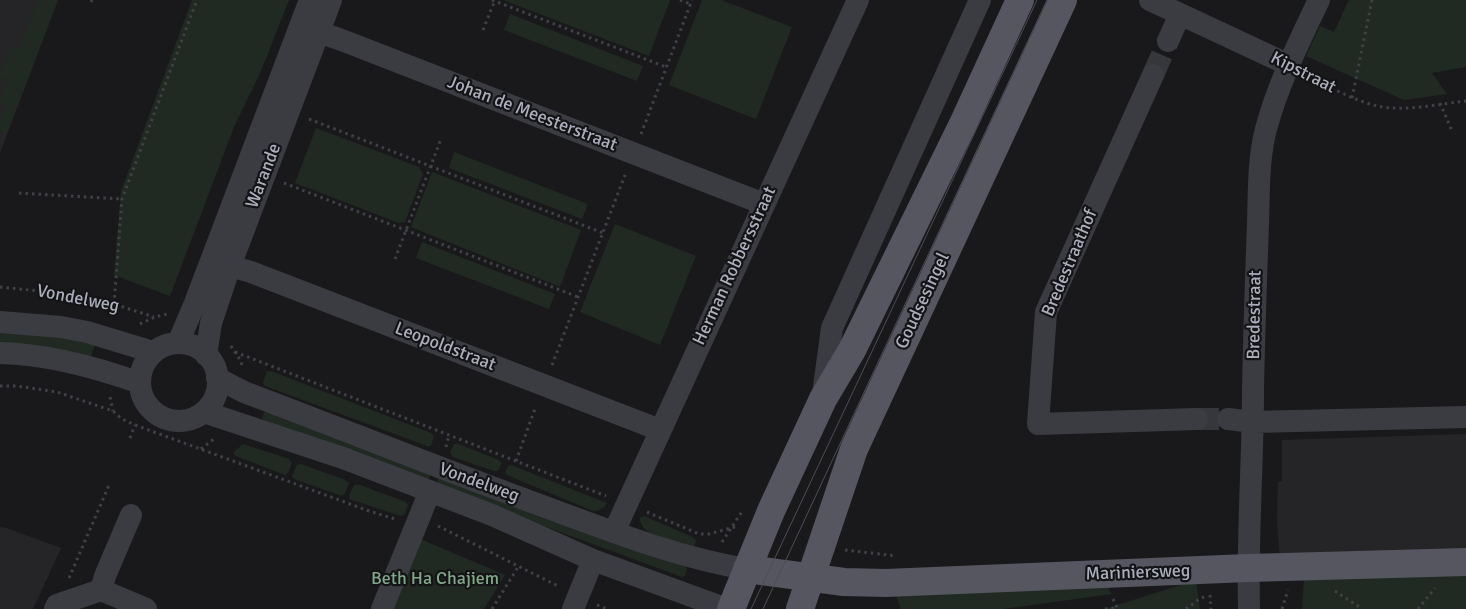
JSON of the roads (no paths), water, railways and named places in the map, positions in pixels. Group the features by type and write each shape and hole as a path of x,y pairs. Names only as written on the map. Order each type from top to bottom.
{"main road":[{"path":"731,609 771,511 823,399 852,350 962,126 1020,0"},
{"name":"Goudsesingel","path":"800,609 860,436 1064,0"},
{"name":"Mariniersweg","path":"747,569 844,582 886,583 1248,568 1466,562"}],"street":[{"name":"Warande","path":"206,354 211,322 310,29 310,0"},
{"name":"Warande","path":"178,343 310,29 332,0"},
{"name":"Herman Robbersstraat","path":"614,532 858,0"},
{"path":"823,399 832,328 980,0"},
{"name":"Kipstraat","path":"1150,0 1289,65"},
{"name":"Bredestraat","path":"1249,609 1248,568 1254,319 1263,147 1273,105 1319,0"},
{"path":"1168,41 1180,14"},
{"name":"Johan de Meesterstraat","path":"310,29 764,204"},
{"name":"Bredestraathof","path":"1153,75 1046,312 1038,424 1197,419"},
{"name":"Leopoldstraat","path":"230,266 660,430"},
{"name":"Vondelweg","path":"0,322 87,332 153,352"},
{"path":"178,343 188,344 206,354 214,366 217,378 216,391 212,402 204,412 193,418 181,421 168,420 148,406 142,395 140,383 141,371 153,352 169,344 178,343"},
{"path":"0,353 58,359 110,372 140,383"},
{"name":"Vondelweg","path":"217,378 244,392 439,468 614,532 712,563 747,569"},
{"name":"Vondelweg","path":"204,412 343,458 492,516 593,560 727,609"},
{"path":"1228,419 1253,422 1466,416"},
{"path":"382,609 430,491"},
{"path":"102,590 105,576 131,515"},
{"path":"573,609 593,560"},
{"path":"56,607 102,590 146,609"}],"tunnel":[{"path":"1153,75 1168,41"},
{"path":"1197,419 1228,419"}],"tram line":[{"path":"751,609 1037,0"},
{"path":"763,609 1047,0"}],"park label":[{"name":"Beth Ha Chajiem","path":"435,579"}]}
